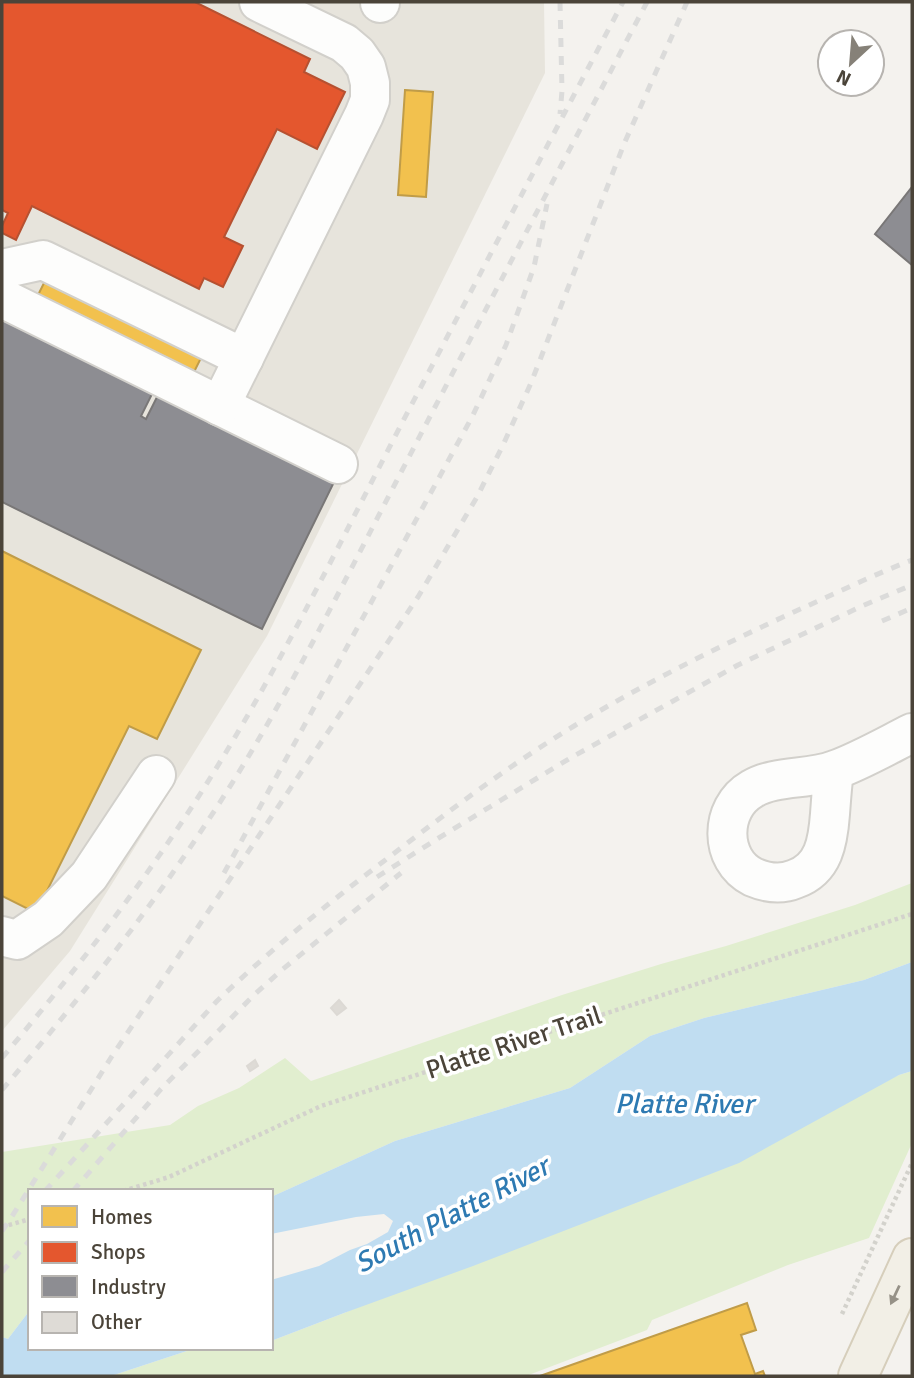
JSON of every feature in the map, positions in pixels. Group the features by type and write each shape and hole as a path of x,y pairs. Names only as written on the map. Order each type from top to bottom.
{"main road":[{"path":"858,1376 912,1258"}],"lane":[{"path":"220,406 370,100 366,67 357,54 344,43 259,2"},
{"path":"2,269 43,260 244,358"},
{"path":"2,298 338,464"},
{"path":"834,771 912,733"},
{"path":"2,936 17,940 48,919 89,876 156,775"}],"path":[{"name":"Platte River Trail","path":"130,1189 169,1177 321,1106 912,914"},
{"path":"842,1314 912,1163"},
{"path":"2,1227 28,1220"}],"shaded area":[{"path":"2,2 544,2 545,73 267,636 70,951 2,1031"}],"green space":[{"path":"912,883 912,962 864,980 704,1018 650,1036 570,1088 395,1141 273,1196 273,1189 28,1189 28,1313 8,1339 2,1337 2,1152 170,1125 198,1106 239,1088 285,1058 311,1081 562,995 855,905"},
{"path":"912,1071 912,1143 869,1238 788,1265 652,1320 647,1330 526,1376 111,1376 190,1350 273,1350 273,1340 344,1313"}],"water":[{"name":"Platte River","path":"912,962 912,1071 899,1075 739,1163 273,1340 273,1279 319,1266 367,1244 388,1232 393,1221 384,1214 273,1234 273,1196 395,1141 570,1088 650,1036 704,1018 864,980"},
{"path":"28,1313 28,1350 190,1350 111,1376 2,1376 2,1337 8,1339"}],"building: Homes":[{"path":"405,90 433,92 426,197 398,195"},
{"path":"49,273 205,350 193,374 37,297"},
{"path":"2,551 201,650 157,739 129,726 36,913 2,896"},
{"path":"747,1303 756,1330 741,1335 755,1374 763,1371 765,1376 540,1376"}],"building: Shops":[{"path":"2,2 195,2 310,59 304,72 345,92 317,149 277,129 224,237 243,246 223,287 204,278 199,289 32,206 16,240 2,233 8,213 2,210"}],"building: Industry":[{"path":"912,187 912,265 875,234"},
{"path":"2,316 154,390 141,416 146,419 160,391 336,478 262,629 2,502"}],"building: Other":[{"path":"339,1000 346,1008 337,1015 331,1008"},
{"path":"255,1060 258,1066 250,1071 247,1066"}],"railway":[{"path":"560,2 560,114"},
{"path":"2,1058 127,901 224,756 303,615 623,2"},
{"path":"2,1090 83,992 160,891 233,781 283,697 647,2"},
{"path":"29,1189 112,1056 418,597 477,497 531,383 624,144 687,2"},
{"path":"224,873 472,417 506,345 534,267 547,204"},
{"path":"47,1189 237,982 341,894 477,791 574,726 655,680 768,624 912,560"},
{"path":"377,877 572,757 738,665 912,585"},
{"path":"882,621 912,608"},
{"path":"75,1189 161,1089 254,995 401,873"},
{"path":"2,1231 28,1191"},
{"path":"2,1272 28,1242"}],"water label":[{"name":"South Platte River","path":"452,1215"}]}
